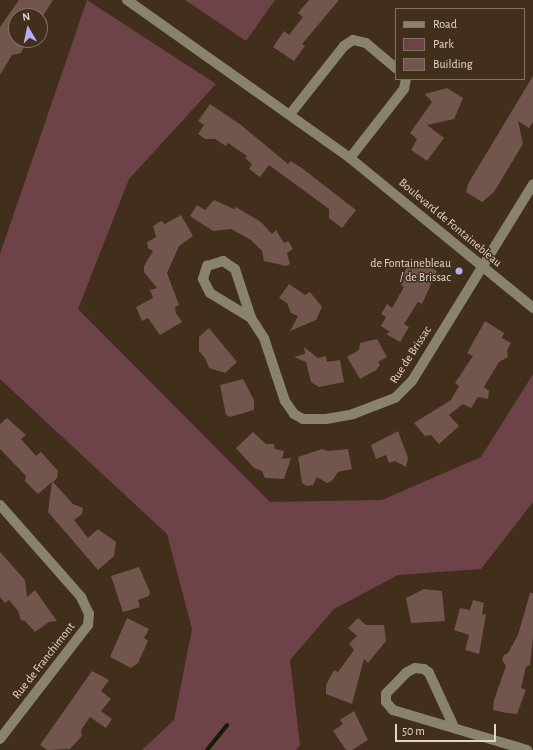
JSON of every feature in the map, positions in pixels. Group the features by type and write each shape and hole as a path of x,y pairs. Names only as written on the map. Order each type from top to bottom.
{"street":[{"name":"Boulevard de Fontainebleau","path":"127,0 291,113 350,158 533,308"},
{"path":"291,113 344,46 353,40 366,43 395,67"},
{"path":"350,158 404,89 406,80"},
{"name":"Rue de Brissac","path":"251,318 207,290 203,279 207,266 223,261 235,269 251,318 264,338 285,400 294,414 313,420 353,414 384,404 406,389 533,184"},
{"name":"Rue de Franchimont","path":"0,505 81,597 89,614 88,625 0,739"},
{"path":"454,727 429,673 424,669 415,668 407,672 386,694 389,708 527,750"}],"green space":[{"path":"87,0 216,84 129,179 78,309 270,502 382,500 481,457 533,374 533,502 481,569 398,575 334,609 290,660 300,745 296,750 142,750 174,720 192,629 167,534 0,379 0,254"},
{"path":"185,0 275,0 246,41"}],"building":[{"path":"19,0 53,0 48,8 13,8"},
{"path":"309,0 339,0 302,44 305,46 294,61 273,47 284,31 289,35 303,17 298,13"},
{"path":"8,16 8,48 23,48 21,53 12,55 0,75 0,27"},
{"path":"533,76 533,122 529,128 518,121 523,144 494,192 482,202 466,192 468,184"},
{"path":"447,88 463,98 454,119 427,125 444,138 427,161 411,150 417,139 410,133 432,102 425,94"},
{"path":"210,104 241,125 288,164 291,161 303,169 356,210 342,228 329,218 329,209 269,165 260,177 249,169 252,164 245,158 247,156 228,143 226,146 215,139 205,139 198,134 204,125 198,121"},
{"path":"214,200 234,209 236,207 261,222 272,234 276,230 284,243 288,241 293,249 287,253 290,264 286,266 264,261 262,251 251,240 231,229 213,231 190,216 197,205 205,210"},
{"path":"181,215 193,236 179,246 167,273 179,305 175,307 176,313 182,322 160,335 148,318 142,321 136,307 153,298 150,290 157,288 144,272 144,266 153,251 148,248 147,242 156,237 153,226 161,221 165,224"},
{"path":"418,259 437,271 422,304 418,302 404,324 409,327 400,342 386,334 390,332 381,326 386,317 381,314 387,304 392,308 404,287 401,285 405,278 402,277 407,267 412,269"},
{"path":"289,284 305,295 310,292 322,307 316,320 290,331 298,316 291,313 287,303 279,298"},
{"path":"485,321 504,333 502,338 511,343 507,350 508,357 499,362 484,387 489,391 488,399 478,397 471,408 463,404 449,415 459,426 439,444 431,435 425,436 414,423 451,400 459,386 455,383 473,356 467,353"},
{"path":"209,328 237,362 225,373 209,368 205,358 199,351 199,337"},
{"path":"377,339 387,357 378,362 380,365 376,370 360,379 347,357 359,350 360,343"},
{"path":"304,347 318,358 326,356 327,362 340,360 344,382 319,387 311,382 306,362 294,357 305,354"},
{"path":"243,379 254,400 254,410 230,417 226,415 220,385"},
{"path":"7,418 26,435 21,439 36,456 41,452 58,471 57,478 53,482 73,504 83,508 82,514 74,520 88,538 98,529 116,542 114,556 98,570 48,512 52,482 38,494 25,481 26,476 0,449 0,424"},
{"path":"398,431 408,458 406,467 395,461 389,463 386,455 376,459 371,445"},
{"path":"253,432 266,444 274,444 275,449 284,451 282,459 291,458 284,479 265,478 262,471 254,468 236,448"},
{"path":"322,449 327,451 348,449 352,469 338,472 332,481 327,483 317,477 313,485 307,486 302,483 298,457"},
{"path":"0,552 25,580 27,597 35,590 57,621 49,622 35,632 25,621 21,620 18,611 9,600 5,603 0,597"},
{"path":"139,567 150,592 149,596 138,600 140,607 123,612 111,576"},
{"path":"424,589 442,591 445,621 411,623 406,598"},
{"path":"530,593 533,593 533,637 530,665 526,667 521,688 526,690 517,714 493,710 494,700 506,666 502,660 504,655 508,653 518,635"},
{"path":"473,600 484,603 482,614 486,615 479,654 465,650 469,635 454,630 460,608 470,610"},
{"path":"127,618 149,629 144,638 148,641 138,663 131,668 110,657"},
{"path":"358,618 366,625 384,625 386,641 368,663 364,659 352,704 326,694 326,685 334,670 338,672 354,650 349,644 357,636 348,628"},
{"path":"92,671 109,680 101,691 111,699 101,711 112,719 106,728 90,717 81,730 82,736 70,749 47,750 40,745"},
{"path":"354,711 368,740 352,750 346,750 333,731 343,724 340,720"}],"waterway":[{"path":"207,750 227,725"}],"place":[{"name":"de Fontainebleau / de Brissac","path":"459,271"}]}
